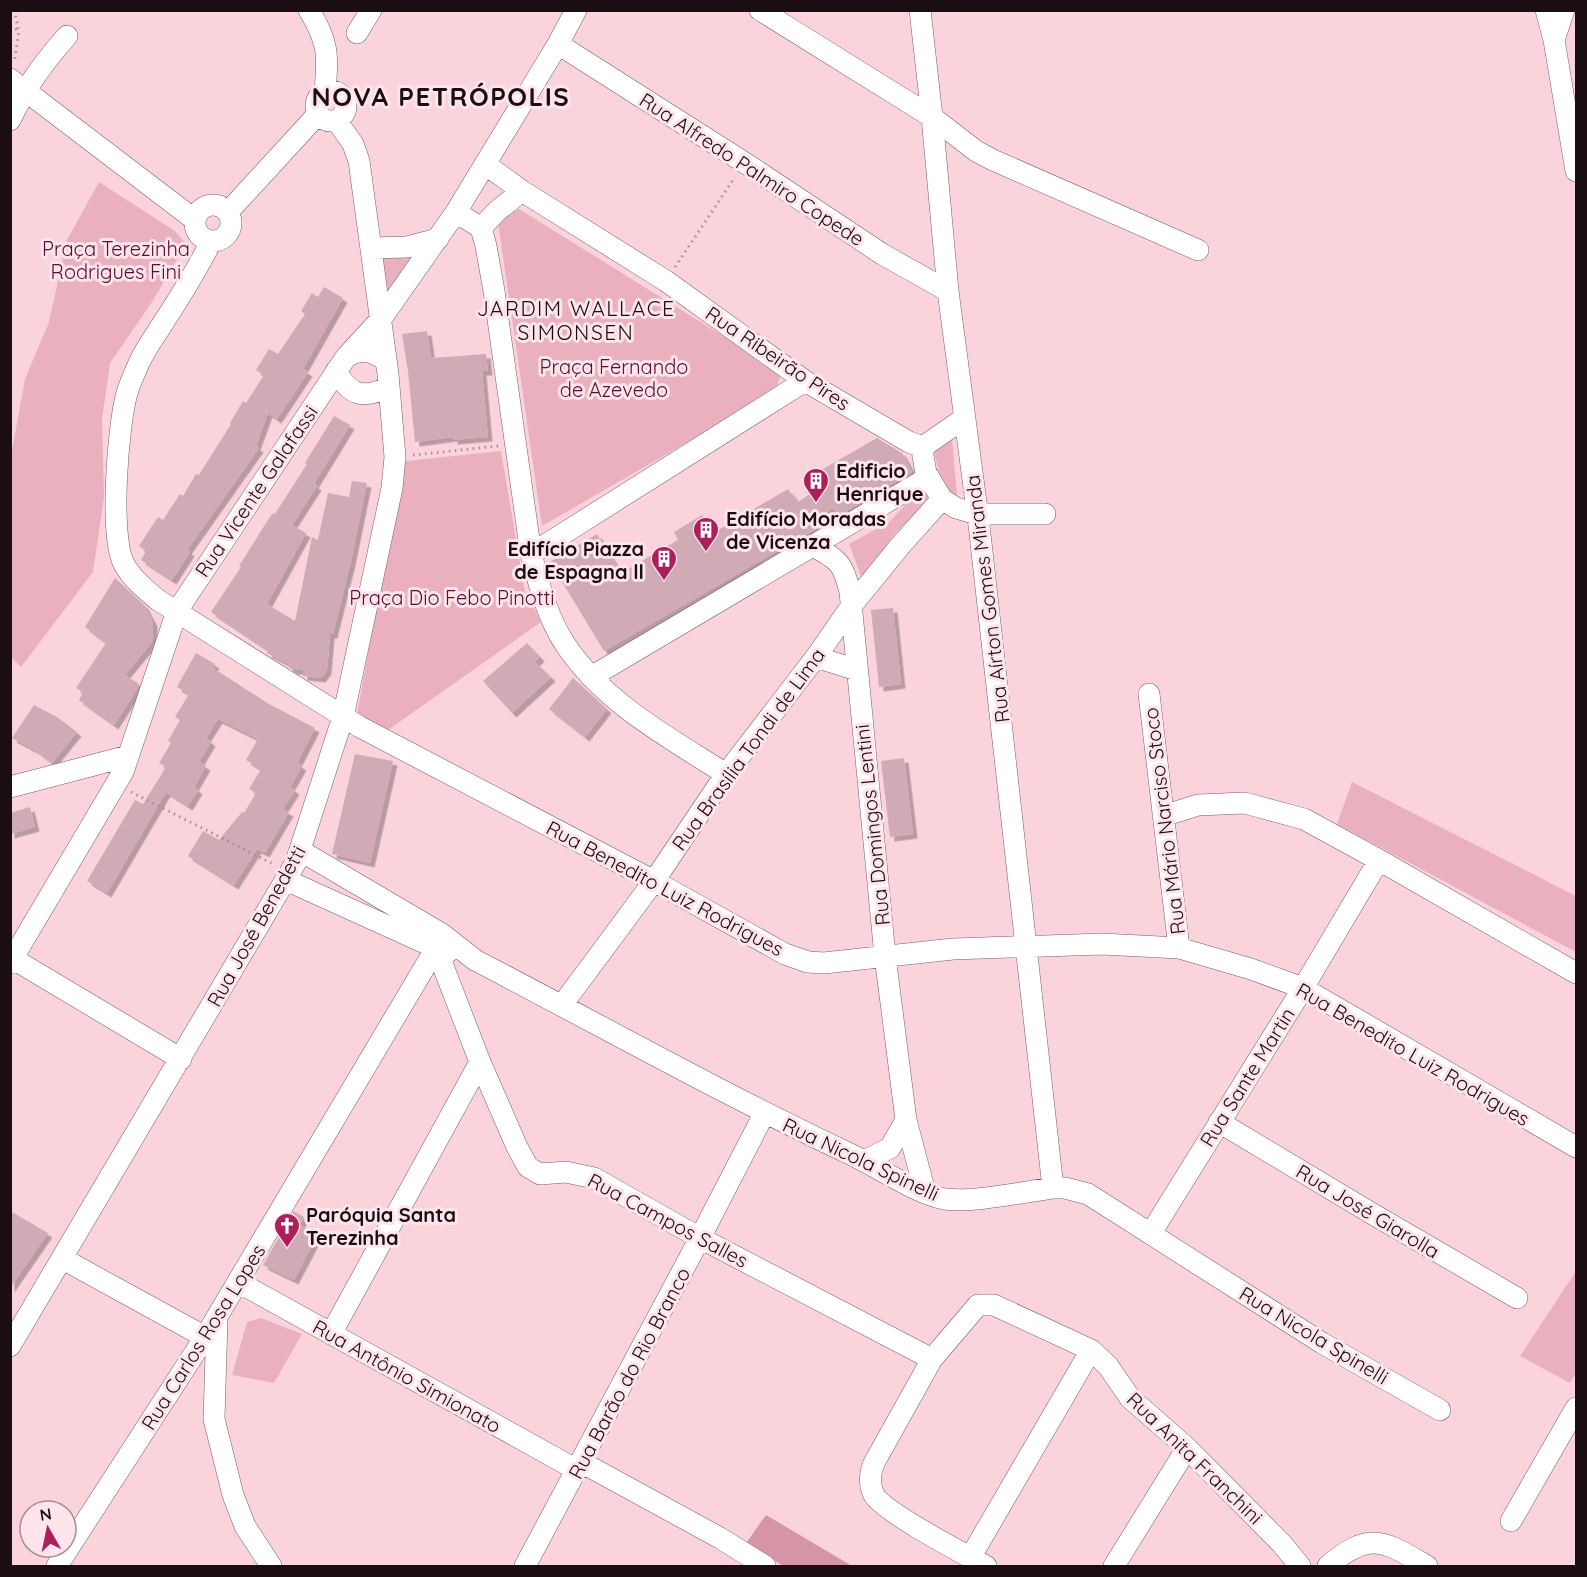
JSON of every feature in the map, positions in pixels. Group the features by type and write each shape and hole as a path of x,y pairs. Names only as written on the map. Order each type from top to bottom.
{"street":[{"path":"228,212 327,117 345,110 345,100 334,91 325,92 326,44 309,10"},
{"path":"357,33 371,10"},
{"name":"Rua Vicente Galafassi","path":"11,960 116,785 177,611 341,364 381,319 456,212 558,44 576,10"},
{"path":"760,10 932,117 976,151 1198,250"},
{"name":"Rua Aírton Gomes Miranda","path":"920,10 948,291 963,419 978,514 1028,946 1053,1188"},
{"path":"1546,10 1554,40 1576,171"},
{"path":"1554,40 1564,10"},
{"path":"10,120 15,83 45,61 67,36"},
{"name":"Rua Alfredo Palmiro Copede","path":"558,44 745,163 882,254 948,291"},
{"path":"15,83 195,220"},
{"name":"Rua José Benedetti","path":"10,1346 288,877 301,851 343,717 392,488 394,457 381,319 359,161 353,144 327,117"},
{"name":"Rua Ribeirão Pires","path":"485,164 522,191 666,280 805,381 909,442 923,447"},
{"path":"481,228 522,191"},
{"path":"218,205 228,212 231,223 227,235 211,242 196,232 195,220 200,209 218,205"},
{"path":"456,212 481,228 486,246 531,554 541,592 561,635 591,677 633,715 726,774"},
{"path":"372,248 407,247 438,239"},
{"name":"Rua Benedito Luiz Rodrigues","path":"211,242 195,272 148,343 139,362 127,394 120,435 115,520 121,557 124,565 142,587 177,611 343,717 797,959 824,963 953,949 1028,946 1102,944 1179,948 1251,969 1303,988 1576,1147"},
{"path":"386,362 371,351 355,352 341,364 348,389 366,394 388,387"},
{"path":"531,554 805,381"},
{"path":"963,419 923,447 924,464 942,500 956,508 978,514 1045,514"},
{"path":"591,677 929,477"},
{"name":"Rua Brasília Tondi de Lima","path":"562,1005 654,881 726,774 816,657 852,605 900,546 942,500"},
{"name":"Rua Domingos Lentini","path":"813,546 835,558 840,564 848,583 852,605 885,956 906,1120 925,1192"},
{"path":"816,657 857,670"},
{"name":"Rua Mário Narciso Stoco","path":"1149,694 1179,948"},
{"path":"10,787 128,756"},
{"path":"1163,816 1198,805 1245,803 1304,819 1576,973"},
{"name":"Rua Nicola Spinelli","path":"301,851 439,941"},
{"name":"Rua Sante Martin","path":"1151,1233 1303,988 1379,860"},
{"name":"Rua Nicola Spinelli","path":"288,877 439,941 764,1114 925,1192 945,1199 970,1199 1053,1188 1065,1188 1088,1194 1322,1343 1440,1410"},
{"name":"Rua Campos Salles","path":"439,941 480,1062 528,1167 540,1174 573,1173 594,1178 700,1238 933,1359"},
{"name":"Rua Carlos Rosa Lopes","path":"57,1566 205,1338 439,941"},
{"path":"11,960 181,1059"},
{"path":"332,1334 480,1062"},
{"name":"Rua Barão do Rio Branco","path":"525,1566 764,1114"},
{"path":"864,1161 890,1148 906,1120"},
{"name":"Rua José Giarolla","path":"1219,1122 1517,1298"},
{"path":"63,1259 205,1338"},
{"name":"Rua Antônio Simionato","path":"238,1282 579,1466 720,1538 765,1566"},
{"name":"Rua Anita Franchini","path":"933,1359 978,1305 994,1305 1090,1350 1108,1366 1130,1398 1187,1448 1282,1544 1300,1566"},
{"path":"217,1318 214,1419 233,1495 241,1516 271,1566"},
{"path":"933,1359 874,1463 870,1475 871,1484 873,1493 886,1508 978,1562 1090,1350"},
{"path":"1510,1521 1576,1408"},
{"path":"1114,1566 1187,1448"},
{"path":"1328,1566 1350,1549 1377,1544 1400,1549 1427,1566"}],"path":[{"path":"14,10 19,31 15,83"},
{"path":"10,26 19,31"},
{"path":"666,280 745,163"},
{"path":"394,457 515,444"},
{"path":"116,785 288,877"}],"green space":[{"name":"Praça Terezinha Rodrigues Fini","path":"99,182 175,231 186,244 152,302 110,363 102,420 104,497 93,572 21,667 11,657 11,456 25,379 49,322 67,240"},
{"name":"Praça Fernando de Azevedo","path":"519,209 781,372 776,391 542,526 498,222"},
{"path":"426,251 388,306 379,258"},
{"path":"952,438 957,496 945,495 933,448"},
{"name":"Praça Dio Febo Pinotti","path":"501,451 525,592 541,622 388,730 357,714 397,494 397,462"},
{"path":"922,487 934,502 897,531 877,564 861,576 849,544 889,522"},
{"path":"1352,782 1576,896 1576,952 1337,824"},
{"path":"1576,1271 1576,1372 1570,1383 1520,1356"},
{"path":"261,1318 302,1334 274,1383 232,1375 247,1322"}],"shaded area":[{"path":"766,1515 852,1566 783,1566 747,1542"}],"building":[{"path":"324,287 343,298 303,369 308,372 277,419 268,413 256,446 259,448 187,550 190,552 172,580 141,560 146,551 139,546 158,517 163,520 180,494 183,496 196,474 199,475 243,401 246,403 264,375 256,370 269,349 278,354 305,314 301,311 312,293 318,297"},
{"path":"427,331 431,358 486,354 488,371 482,371 488,437 453,440 453,437 415,442 402,334"},
{"path":"334,416 350,425 314,484 317,486 292,525 306,533 267,604 295,621 312,537 318,540 328,493 349,497 352,481 367,483 351,561 333,634 330,634 327,670 321,678 303,676 303,670 293,670 288,664 267,653 268,650 211,612 241,567 239,566 266,523 273,513 275,514 307,464 305,463"},
{"path":"877,438 902,453 912,472 838,516 833,508 812,522 817,528 604,651 550,562 597,534 621,573 678,540 674,532 702,515 713,533 788,489 798,502 819,488 811,476"},
{"path":"115,578 144,605 153,622 152,642 125,675 139,684 114,725 79,700 83,692 76,688 106,643 85,627"},
{"path":"893,608 901,684 879,687 871,610"},
{"path":"527,643 540,657 535,662 551,677 512,713 483,681"},
{"path":"196,653 215,664 213,668 269,704 315,728 297,763 302,766 290,787 295,790 283,809 289,812 265,853 257,849 234,885 188,856 203,831 219,840 242,812 244,813 256,793 249,789 261,769 246,760 258,739 218,719 206,738 211,742 199,762 206,766 194,787 198,790 188,806 166,792 107,893 87,881 135,800 143,804 166,767 159,763 171,743 168,741 180,720 175,717 189,694 177,687"},
{"path":"573,678 607,709 585,737 549,709"},
{"path":"34,705 57,717 77,732 52,763 35,750 12,738"},
{"path":"355,754 393,761 370,863 332,854"},
{"path":"904,758 913,834 890,837 881,761"},
{"path":"30,807 35,827 10,834 10,813"},
{"path":"10,1211 48,1233 10,1288"},
{"name":"Paróquia Santa Terezinha","path":"294,1211 304,1217 300,1225 317,1236 294,1280 263,1265"}],"place":[{"name":"Edificio Henrique","path":"816,504"},
{"name":"Edifício Moradas de Vicenza","path":"706,553"},
{"name":"Edifício Piazza de Espagna ll","path":"664,582"},
{"name":"Paróquia Santa Terezinha","path":"287,1249"}],"district":[{"name":"NOVA PETRÓPOLIS","path":"441,96"},
{"name":"JARDIM WALLACE SIMONSEN","path":"576,320"}]}
